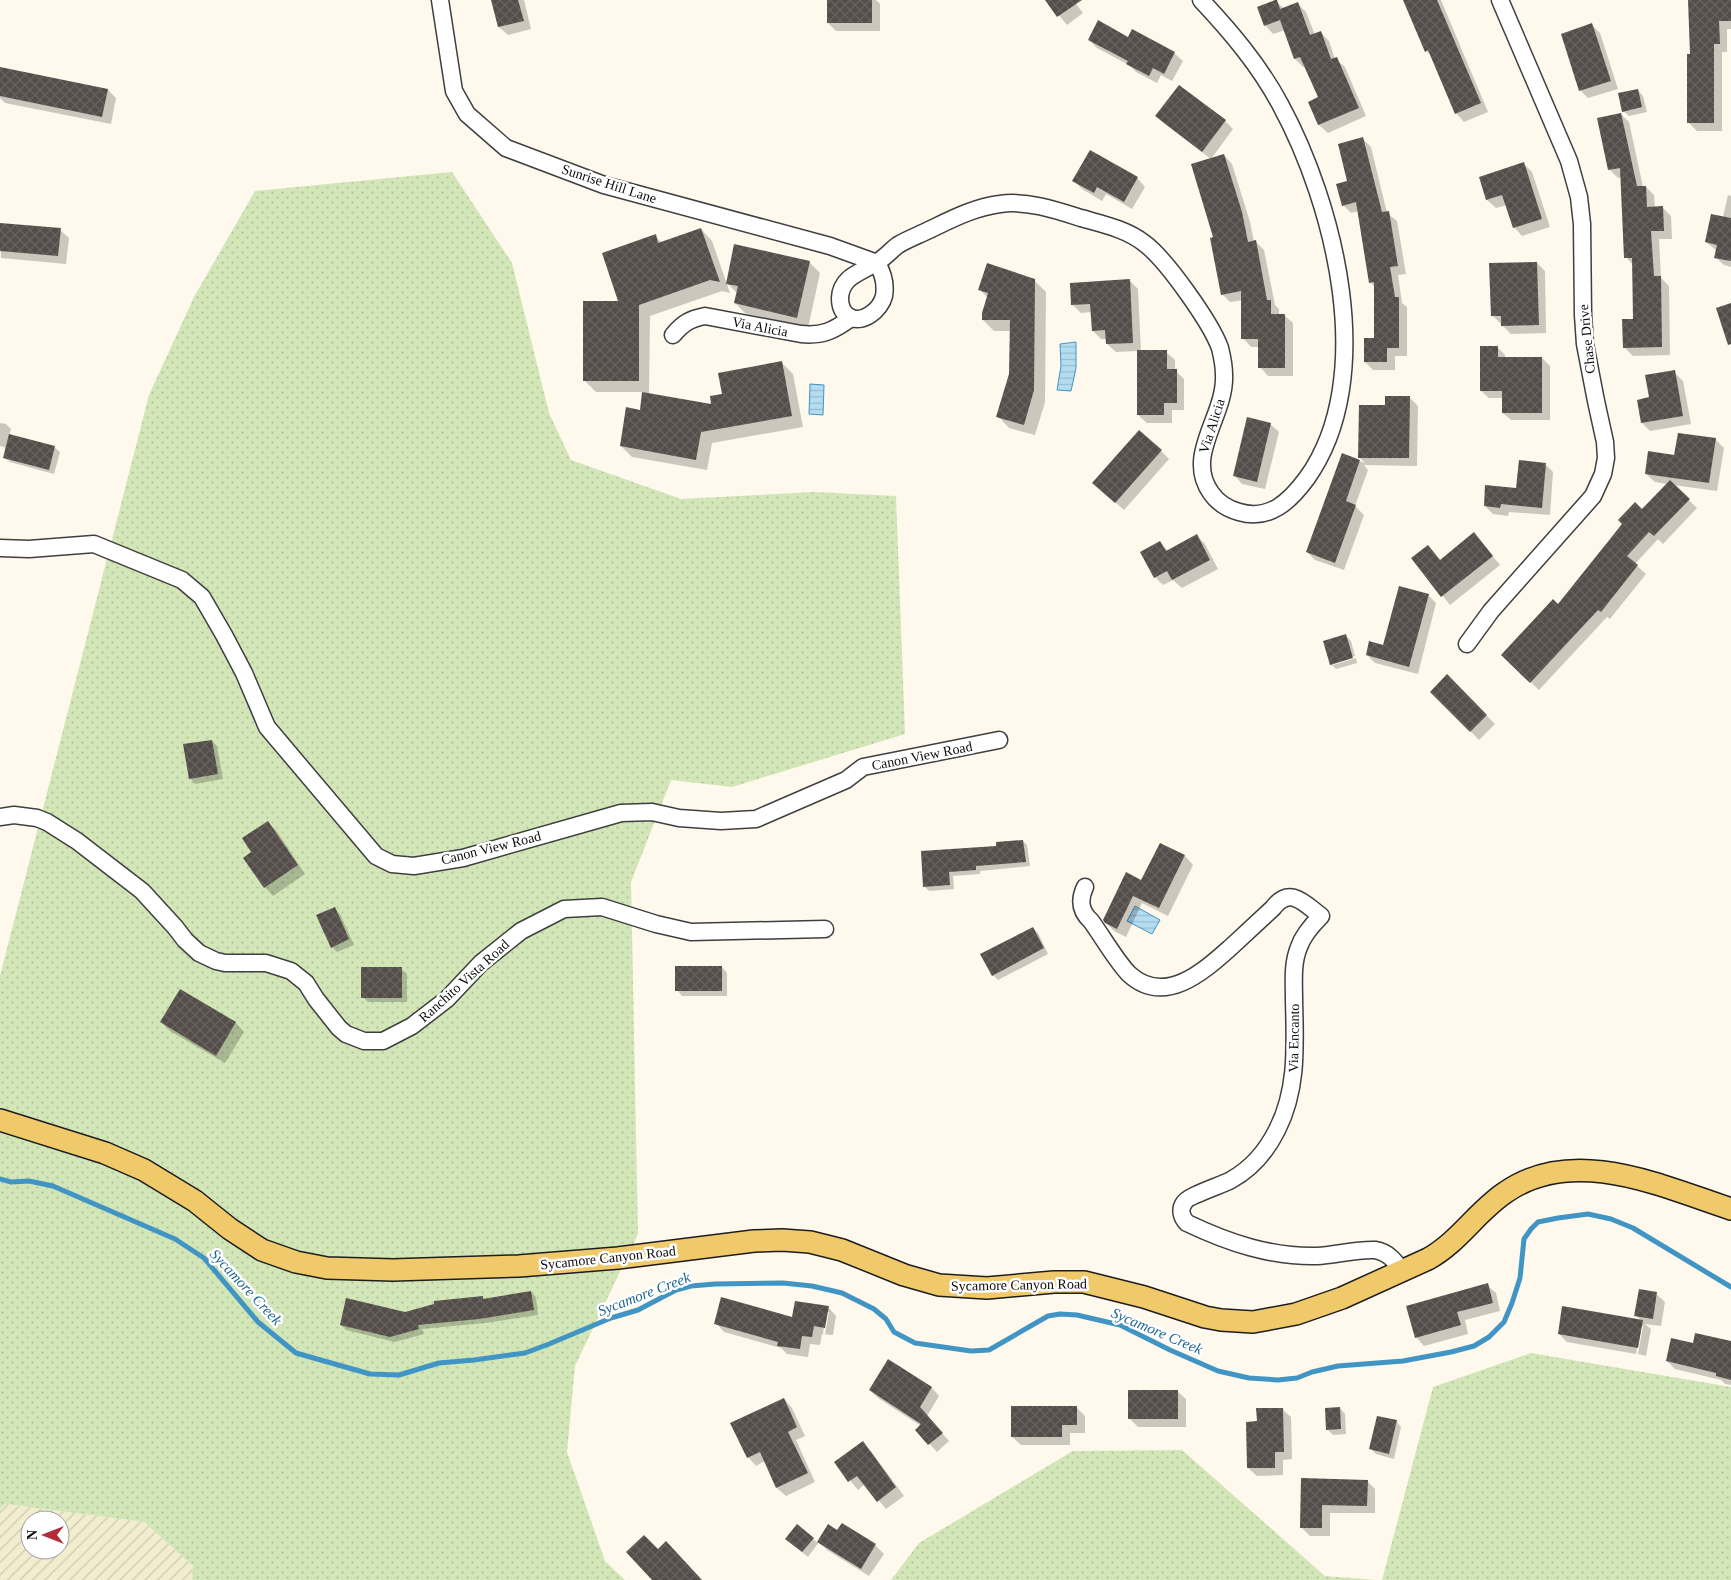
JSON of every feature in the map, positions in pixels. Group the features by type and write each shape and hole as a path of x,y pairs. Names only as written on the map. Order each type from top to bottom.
{"main road":[{"name":"Sycamore Canyon Road","path":"0,1120 105,1153 144,1170 196,1201 230,1229 262,1250 296,1262 326,1268 393,1270 488,1268 618,1258 754,1241 798,1241 842,1250 915,1279 939,1286 987,1288 1054,1282 1084,1282 1144,1297 1205,1317 1238,1322 1265,1321 1296,1314 1358,1292 1439,1253 1504,1193 1526,1181 1556,1171 1604,1172 1637,1178 1731,1208"}],"street":[{"name":"Sunrise Hill Lane","path":"440,0 454,91 467,114 506,148 604,185 830,246 876,263"},
{"name":"Via Alicia","path":"876,263 882,272 884,282 884,295 880,305 869,316 861,319 851,318 840,306 842,286 848,279 876,263 900,244 976,209 1004,203 1024,204 1077,217 1124,232 1145,243 1165,262 1210,328 1222,356 1223,393 1219,411 1204,448 1202,459 1202,469 1209,490 1223,506 1243,514 1264,513 1284,504 1308,475 1323,450 1331,433 1339,404 1343,371 1344,326 1338,272 1330,230 1315,181 1290,123 1258,68 1229,30 1201,0"},
{"name":"Chase Drive","path":"1467,644 1492,610 1593,496 1603,474 1606,458 1605,442 1585,344 1582,224 1579,197 1570,161 1500,0"},
{"name":"Via Alicia","path":"673,335 682,324 693,318 705,316 814,335 830,332 851,318"},
{"name":"Canon View Road","path":"0,548 29,549 94,544 182,580 202,597 224,635 244,673 267,727 376,856 392,864 414,866 463,858 621,813 652,812 679,818 721,821 756,819 846,780 864,767 999,740"},
{"name":"Ranchito Vista Road","path":"0,817 14,815 37,818 47,822 77,841 142,891 185,940 199,953 216,961 266,963 291,972 306,984 316,1000 339,1028 346,1034 364,1041 383,1041 412,1026 447,999 481,964 521,931 564,909 602,907 656,924 691,932 826,929"},
{"name":"Via Encanto","path":"1085,887 1081,896 1081,907 1085,916 1091,921 1128,973 1139,981 1151,986 1166,987 1198,975 1273,908 1278,901 1286,897 1299,899 1321,916 1308,929 1299,947 1294,966 1295,1063 1290,1094 1277,1131 1264,1152 1250,1167 1233,1180 1189,1197 1183,1203 1181,1211 1187,1223 1218,1238 1250,1248 1283,1254 1317,1256 1375,1250 1386,1254 1402,1271"}],"shaded area":[{"path":"6,1504 52,1510 20,1510 20,1560 70,1560 70,1512 144,1522 193,1566 192,1580 0,1580 0,1509"}],"green space":[{"path":"452,172 512,263 549,413 571,460 681,499 814,492 896,496 905,734 732,787 671,780 631,882 638,1234 575,1366 567,1452 605,1561 625,1580 192,1580 193,1566 144,1522 70,1512 70,1510 52,1510 6,1504 0,1509 0,976 149,395 194,297 255,191"},
{"path":"1531,1353 1731,1387 1731,1580 1382,1580 1433,1387"},
{"path":"1182,1450 1325,1576 1377,1580 891,1580 919,1543 1073,1451"}],"water":[{"path":"1076,342 1076,368 1071,391 1057,390 1061,366 1060,344"},
{"path":"810,384 824,385 823,415 809,414"},
{"path":"1135,906 1160,920 1152,934 1127,921"}],"building":[{"path":"491,0 518,0 524,21 498,27"},
{"path":"827,0 872,0 872,23 827,23"},
{"path":"1045,0 1082,0 1057,17"},
{"path":"1277,0 1280,9 1298,2 1310,35 1321,31 1331,59 1337,57 1359,108 1318,125 1308,102 1318,97 1300,57 1294,59 1280,20 1264,26 1257,7"},
{"path":"1403,0 1437,0 1481,103 1455,114 1428,50 1425,52"},
{"path":"1688,0 1731,0 1731,21 1719,21 1720,44 1714,44 1714,123 1687,123 1687,54 1690,54"},
{"path":"1098,20 1128,37 1132,29 1175,52 1164,74 1153,68 1149,76 1126,64 1128,61 1088,40"},
{"path":"1592,23 1611,81 1579,91 1561,34"},
{"path":"0,67 108,89 102,117 0,96"},
{"path":"1179,85 1226,120 1202,152 1155,116"},
{"path":"1638,89 1642,107 1622,112 1618,93"},
{"path":"1621,113 1637,186 1646,186 1647,207 1663,206 1664,231 1651,231 1654,276 1661,276 1662,347 1623,348 1622,319 1633,319 1632,258 1624,258 1620,168 1608,170 1597,118"},
{"path":"1363,137 1382,212 1389,211 1398,266 1390,267 1395,297 1399,297 1399,348 1387,348 1387,362 1364,362 1364,338 1374,338 1374,282 1369,283 1356,202 1342,206 1336,184 1347,181 1338,144"},
{"path":"1090,150 1138,177 1124,202 1097,187 1094,193 1072,181"},
{"path":"1224,154 1242,212 1248,242 1256,240 1267,300 1271,300 1271,314 1285,314 1285,368 1258,368 1258,339 1241,339 1241,291 1221,295 1210,238 1213,237 1191,164"},
{"path":"1524,162 1542,219 1513,228 1502,195 1486,200 1479,177"},
{"path":"1711,214 1731,218 1731,261 1714,258 1717,245 1705,242"},
{"path":"0,223 61,228 58,256 0,251"},
{"path":"701,228 720,282 710,280 639,305 639,381 583,381 583,301 618,301 602,253 656,234 658,243"},
{"path":"734,244 810,261 797,318 734,303 738,286 726,284"},
{"path":"1537,262 1539,325 1501,326 1501,316 1491,316 1489,263"},
{"path":"987,263 1035,279 1034,390 1024,425 996,417 1009,374 1010,320 982,320 982,313 988,293 978,290"},
{"path":"1130,279 1133,343 1106,344 1105,330 1092,331 1090,304 1071,305 1070,283"},
{"path":"1731,303 1731,344 1728,345 1716,308"},
{"path":"1480,346 1498,346 1498,357 1542,357 1542,413 1502,413 1502,391 1480,391"},
{"path":"1137,350 1167,350 1167,369 1177,369 1177,403 1164,403 1164,415 1137,415"},
{"path":"782,361 792,416 701,432 696,460 620,446 626,407 640,410 642,392 711,404 710,396 722,394 718,373"},
{"path":"1675,370 1683,416 1641,423 1637,400 1649,397 1645,375"},
{"path":"1385,396 1410,396 1409,458 1358,458 1359,405 1385,405"},
{"path":"1247,417 1271,423 1257,482 1233,476"},
{"path":"1139,430 1162,450 1115,503 1092,483"},
{"path":"1678,433 1716,438 1709,483 1645,474 1648,451 1674,455"},
{"path":"9,434 55,446 49,470 3,458"},
{"path":"1342,453 1360,460 1346,501 1356,505 1335,563 1306,552"},
{"path":"1519,460 1546,463 1542,508 1501,504 1500,508 1484,506 1485,485 1516,488"},
{"path":"1670,480 1690,499 1654,536 1649,532 1627,556 1638,565 1601,612 1598,610 1530,683 1501,655 1553,599 1558,604 1622,524 1618,520 1635,502 1642,509"},
{"path":"1474,532 1493,556 1441,597 1411,558 1428,545 1440,560"},
{"path":"1197,534 1210,560 1172,580 1167,571 1154,578 1140,552 1160,541 1166,551"},
{"path":"1399,586 1429,594 1409,667 1366,655 1369,641 1383,645"},
{"path":"1346,634 1353,658 1330,665 1323,641"},
{"path":"1447,674 1487,715 1470,732 1430,692"},
{"path":"212,740 218,774 189,779 183,744"},
{"path":"268,821 298,865 264,888 243,858 251,852 242,838"},
{"path":"1023,840 1026,862 976,866 976,870 949,872 950,885 923,887 921,851 996,846 996,842"},
{"path":"1160,843 1185,855 1159,908 1133,896 1117,929 1105,923 1103,920 1126,872 1141,880"},
{"path":"335,907 349,939 331,948 316,915"},
{"path":"1033,927 1044,948 992,976 980,954"},
{"path":"675,966 722,966 722,991 675,991"},
{"path":"361,967 402,967 402,998 361,998"},
{"path":"180,989 236,1022 216,1056 160,1022"},
{"path":"1488,1283 1493,1303 1457,1312 1461,1325 1415,1338 1406,1306"},
{"path":"1639,1289 1657,1292 1653,1319 1634,1316"},
{"path":"531,1291 534,1310 479,1319 418,1325 419,1329 390,1337 340,1325 346,1298 405,1312 434,1304 434,1301 483,1296 483,1299"},
{"path":"721,1297 792,1317 795,1301 829,1306 825,1328 814,1326 812,1337 802,1336 800,1349 777,1346 778,1342 714,1324"},
{"path":"1562,1306 1643,1320 1638,1348 1558,1334"},
{"path":"1695,1333 1731,1341 1731,1380 1716,1376 1716,1373 1666,1361 1671,1338 1693,1343"},
{"path":"888,1359 932,1387 920,1407 943,1433 928,1445 915,1430 921,1424 869,1390"},
{"path":"1128,1390 1178,1390 1178,1419 1128,1419"},
{"path":"784,1398 797,1427 788,1432 808,1473 776,1488 760,1452 747,1458 730,1423"},
{"path":"1011,1406 1077,1406 1077,1425 1062,1425 1062,1437 1011,1437"},
{"path":"1340,1407 1341,1429 1326,1430 1325,1408"},
{"path":"1256,1408 1283,1408 1284,1452 1275,1452 1275,1468 1247,1468 1246,1422 1257,1421"},
{"path":"1377,1416 1397,1420 1389,1454 1369,1449"},
{"path":"863,1441 896,1487 877,1502 857,1476 848,1482 834,1462"},
{"path":"1301,1478 1368,1480 1367,1506 1322,1505 1322,1528 1300,1528"},
{"path":"842,1523 876,1544 861,1569 817,1542 828,1524 837,1530"},
{"path":"797,1524 814,1538 802,1552 785,1539"},
{"path":"644,1535 658,1549 666,1541 702,1580 652,1580 626,1552"}],"waterway":[{"name":"Sycamore Creek","path":"0,1179 11,1182 29,1181 53,1186 175,1239 204,1258 258,1322 296,1353 370,1374 399,1375 439,1363 525,1353 611,1318 638,1310 676,1290 691,1286 783,1283 812,1286 842,1293 874,1309 886,1319 894,1332 915,1343 971,1351 989,1350 1048,1316 1060,1314 1077,1315 1120,1325 1218,1371 1249,1378 1278,1380 1297,1378 1312,1372 1338,1366 1403,1361 1474,1346 1489,1337 1504,1322 1520,1278 1524,1239 1531,1229 1538,1222 1588,1214 1611,1219 1633,1228 1731,1287"}]}
